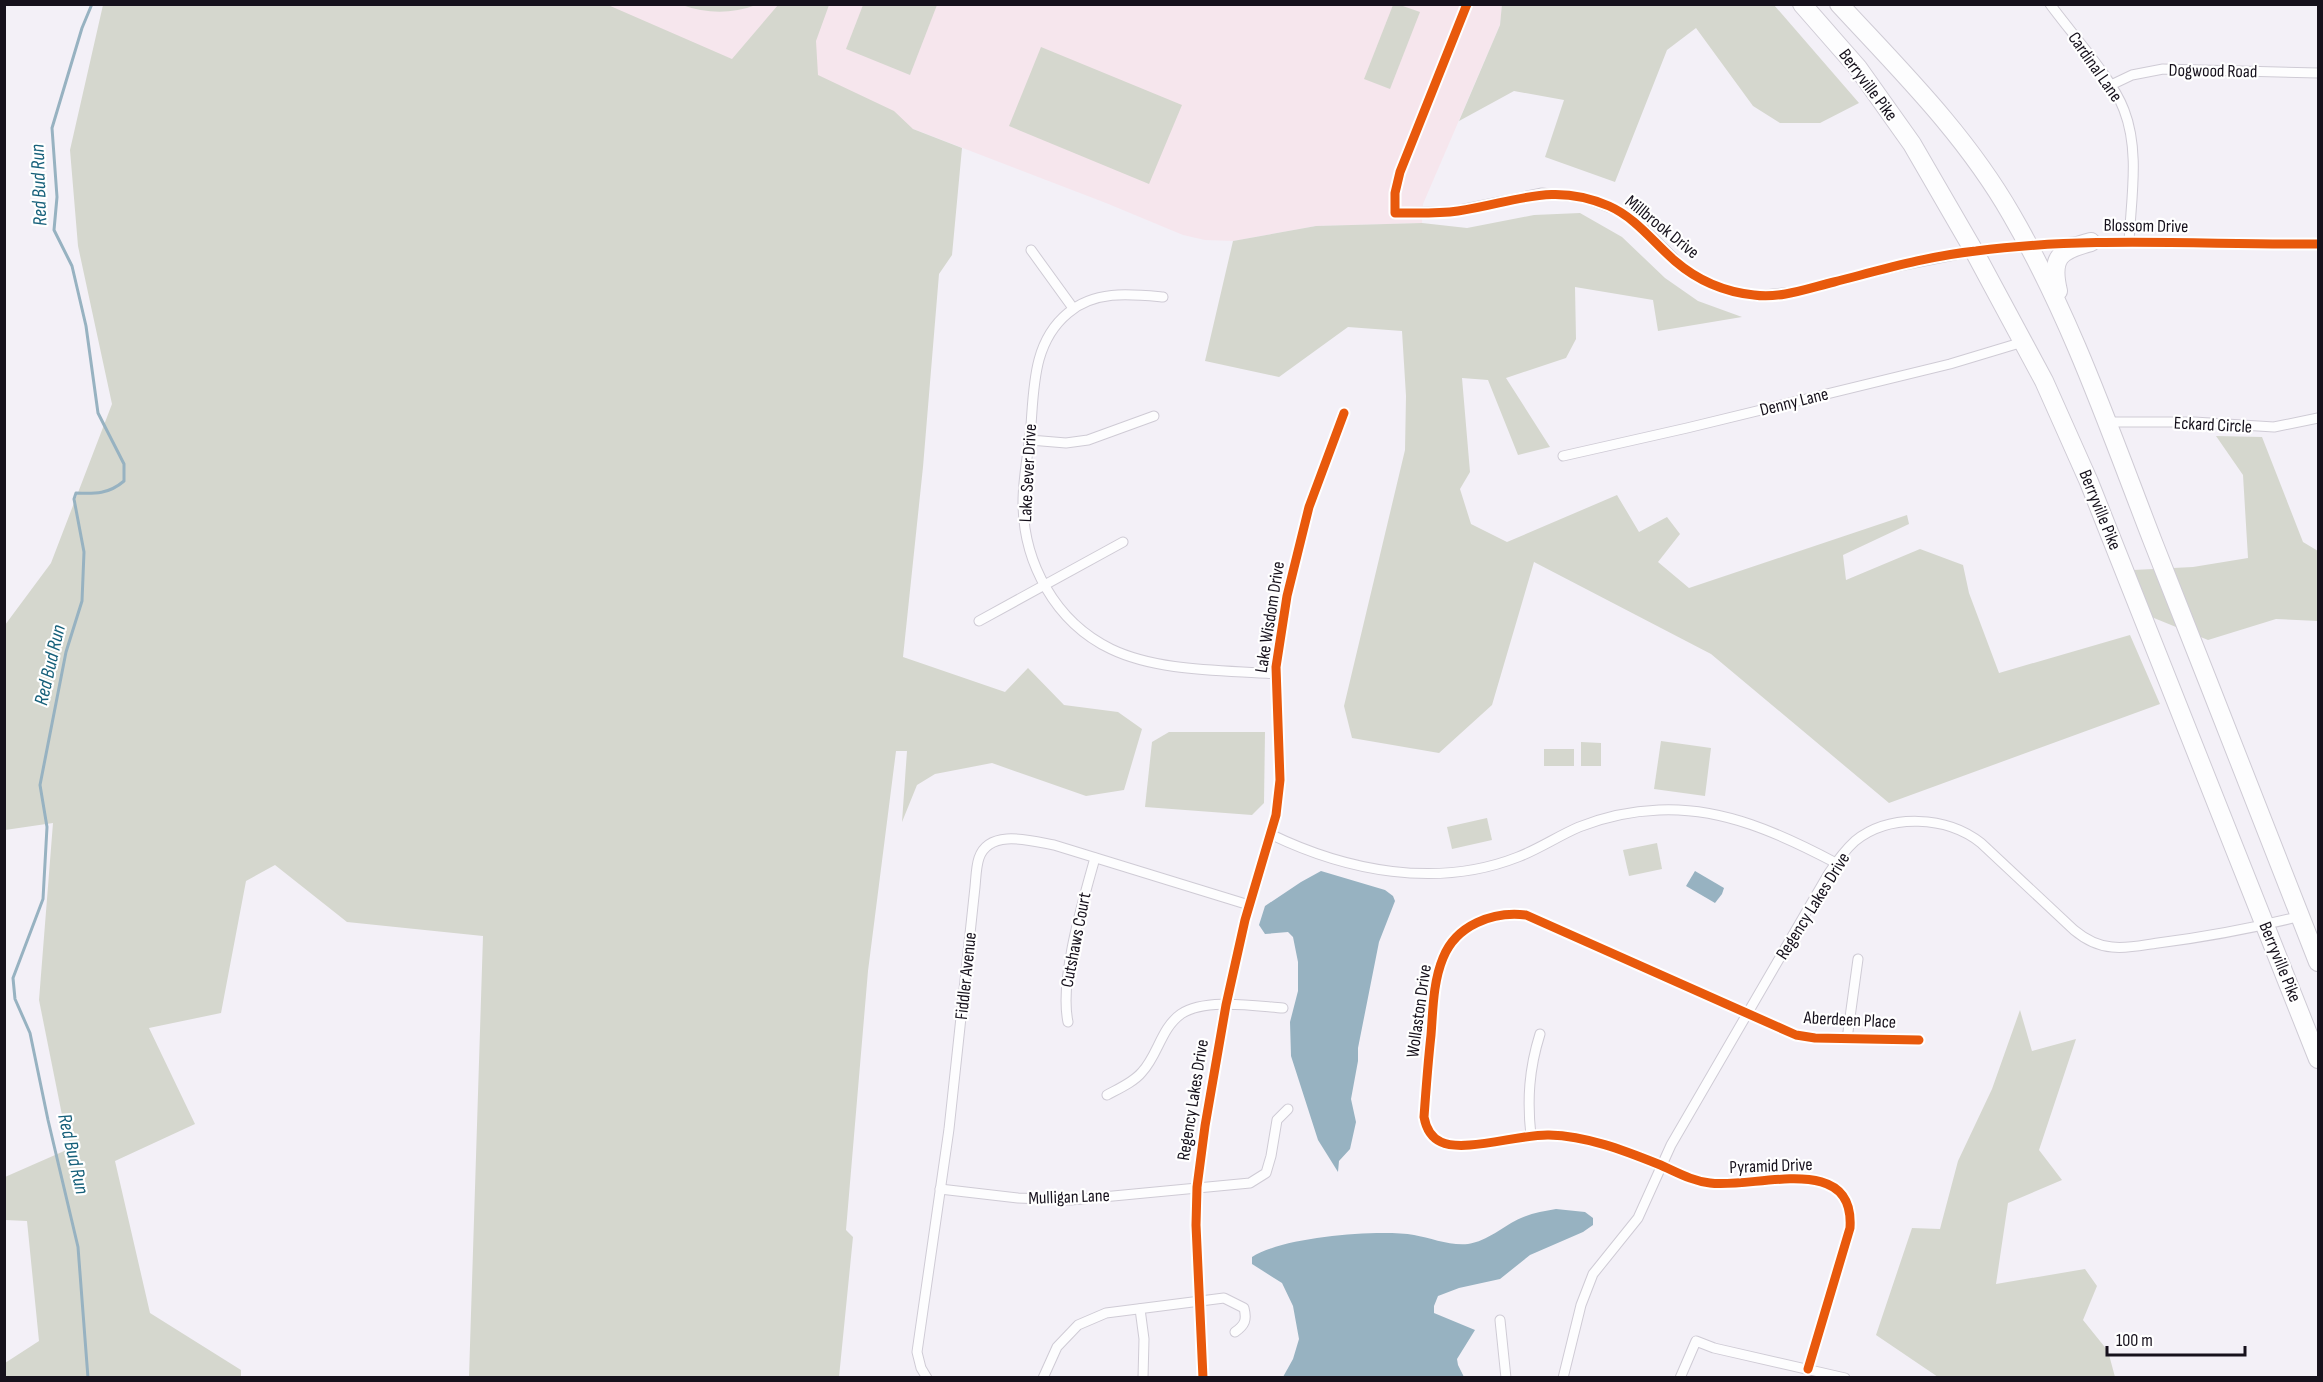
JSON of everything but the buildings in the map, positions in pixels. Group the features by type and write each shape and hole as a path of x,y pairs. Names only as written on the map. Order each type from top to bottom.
{"highway":[{"name":"Berryville Pike","path":"1802,4 1858,68 1883,100 1912,144 1974,251 2049,390 2089,482 2319,1059"},
{"name":"Berryville Pike","path":"1839,4 1894,62 1960,138 2011,213 2028,246 2070,333 2319,962"},
{"path":"2070,333 2057,289 2055,266 2057,259 2068,249 2091,242"}],"street":[{"name":"Millbrook Drive","path":"1467,4 1400,172 1395,193 1395,213 1455,211 1542,193 1585,198 1623,213 1644,229 1674,261 1697,276 1731,291 1756,296 1792,292 1899,266 1974,251"},
{"name":"Cardinal Lane","path":"2050,4 2110,85 2124,109 2133,156 2129,242"},
{"name":"Dogwood Road","path":"2110,85 2132,75 2163,69 2319,73"},
{"name":"Blossom Drive","path":"1974,251 2091,242 2319,244"},
{"path":"1031,250 1052,275 1073,308"},
{"name":"Lake Sever Drive","path":"1163,297 1109,295 1084,302 1073,308 1056,324 1041,349 1037,362 1023,500 1024,524 1030,555 1044,585 1059,607 1083,631 1111,649 1126,656 1155,663 1276,674"},
{"name":"Denny Lane","path":"1563,456 1950,364 2023,342"},
{"name":"Lake Wisdom Drive","path":"1270,834 1276,814 1280,780 1276,674 1287,596 1299,541 1320,473 1344,413"},
{"path":"1030,440 1076,442 1088,440 1154,416"},
{"name":"Eckard Circle","path":"2106,422 2194,422 2274,427 2319,418"},
{"path":"979,621 1123,542"},
{"path":"1270,834 1325,855 1389,871 1427,874 1471,870 1517,857 1579,827 1621,815 1660,810 1703,812 1736,819 1791,840 1836,863"},
{"name":"Regency Lakes Drive","path":"1563,1377 1586,1289 1602,1260 1638,1218 1647,1202 1661,1165 1747,1014 1836,863 1855,841 1876,828 1905,822 1952,826 1972,836 2074,930 2097,944 2114,948 2176,941 2301,916"},
{"name":"Regency Lakes Drive","path":"1203,1377 1196,1225 1197,1187 1215,1062 1226,1005 1249,905 1270,834"},
{"name":"Fiddler Avenue","path":"927,1377 921,1368 917,1352 949,1129 979,857 983,851 994,842 1013,839 1054,845 1249,905"},
{"name":"Cutshaws Court","path":"1068,1022 1066,986 1081,908 1095,858"},
{"name":"Wollaston Drive","path":"1661,1165 1588,1140 1569,1137 1531,1136 1450,1145 1435,1139 1426,1126 1424,1117 1437,978 1449,947 1458,935 1473,924 1492,916 1526,915 1747,1014"},
{"path":"1847,1039 1858,959"},
{"path":"1107,1095 1142,1074 1168,1027 1181,1014 1201,1006 1283,1008"},
{"name":"Aberdeen Place","path":"1747,1014 1796,1035 1815,1038 1919,1040"},
{"path":"1531,1136 1528,1087 1540,1034"},
{"name":"Mulligan Lane","path":"940,1189 1044,1200 1071,1200 1250,1183 1266,1173 1277,1120 1288,1108"},
{"name":"Pyramid Drive","path":"1661,1165 1708,1183 1726,1184 1809,1178 1828,1183 1840,1192 1850,1211 1850,1228 1808,1369"},
{"path":"1043,1377 1057,1347 1077,1324 1106,1313 1224,1298 1244,1308 1246,1317 1244,1324 1234,1332"},
{"path":"1140,1309 1144,1339 1143,1377"},
{"path":"1500,1320 1506,1377"},
{"path":"1680,1377 1696,1341 1714,1348 1845,1377"}],"shaded area":[{"path":"756,4 738,10 719,12 682,5"},
{"path":"1502,4 1774,5 1859,103 1820,123 1780,123 1753,106 1696,28 1667,50 1615,182 1545,157 1564,100 1514,91 1459,121 1500,25"},
{"path":"103,5 608,5 732,59 778,5 829,5 816,41 818,75 894,111 913,129 962,148 952,255 939,274 923,467 903,657 1005,692 1028,668 1064,705 1118,712 1142,729 1124,790 1086,796 992,763 935,774 917,785 902,822 907,751 896,751 868,971 846,1230 853,1237 839,1377 469,1377 483,936 347,922 275,865 246,881 221,1013 149,1028 195,1124 115,1161 150,1313 241,1370 241,1377 5,1377 5,1363 39,1341 27,1221 5,1220 5,1177 71,1148 62,1115 39,1000 53,823 5,830 5,625 51,563 112,404 78,246 70,150"},
{"path":"591,5 1502,5 1500,25 1423,204 1422,223 1316,226 1233,241 1205,240 1183,235 1106,203"},
{"path":"863,5 937,5 910,75 846,49"},
{"path":"1393,5 1420,12 1390,89 1364,79"},
{"path":"1041,47 1182,105 1149,184 1009,126"},
{"path":"1580,213 1622,237 1665,278 1698,301 1742,317 1658,331 1653,300 1575,287 1576,339 1566,358 1506,378 1550,447 1518,455 1488,380 1462,378 1470,472 1460,489 1471,524 1507,542 1617,495 1639,532 1667,517 1680,534 1658,562 1689,588 1907,515 1909,524 1843,555 1846,580 1920,549 1963,565 1969,593 1999,673 2130,635 2160,704 1889,803 1711,654 1534,562 1492,705 1439,753 1352,738 1344,706 1405,450 1406,396 1402,331 1348,327 1279,377 1205,361 1233,241 1316,226 1422,223 1467,228 1534,215"},
{"path":"2216,436 2262,437 2303,542 2318,551 2318,621 2276,619 2208,640 2149,616 2133,570 2193,567 2248,558 2243,475"},
{"path":"1169,732 1265,732 1264,803 1252,815 1145,807 1152,742"},
{"path":"1661,741 1711,748 1705,796 1654,789"},
{"path":"1581,742 1601,743 1601,766 1581,766"},
{"path":"1544,749 1574,749 1574,766 1544,766"},
{"path":"1487,818 1492,840 1452,849 1447,827"},
{"path":"1657,843 1662,869 1629,876 1623,850"},
{"path":"2020,1010 2032,1051 2076,1039 2039,1150 2062,1180 2008,1203 1996,1284 2085,1269 2097,1286 2083,1320 2108,1351 2115,1377 1938,1377 1876,1335 1912,1228 1940,1229 1958,1161 1992,1089"}],"water":[{"path":"1321,871 1385,890 1393,896 1395,901 1379,942 1358,1048 1351,1099 1356,1122 1350,1149 1339,1161 1338,1172 1318,1140 1291,1056 1290,1022 1298,991 1298,962 1293,937 1288,932 1265,934 1259,925 1265,906"},
{"path":"1695,871 1724,888 1715,903 1686,886"},
{"path":"1556,1209 1585,1212 1593,1218 1593,1225 1583,1232 1530,1255 1500,1279 1459,1288 1438,1296 1434,1313 1475,1330 1457,1359 1464,1377 1283,1377 1293,1359 1299,1339 1293,1306 1282,1283 1252,1264 1252,1257 1285,1244 1355,1234 1398,1233 1447,1243 1468,1244 1482,1240 1525,1216"}],"waterway":[{"name":"Red Bud Run","path":"88,1378 78,1247 30,1033 15,999 13,978 43,899 47,827 40,785 66,652 82,601 84,552 74,499 76,493 101,492 124,481 124,464 98,413 86,326 72,266 54,230 57,197 52,128 82,28 92,4"}],"cycle path":[{"path":"1467,4 1400,172 1395,193 1395,213 1450,212 1551,194 1588,199 1609,206 1628,217 1675,261 1702,279 1722,288 1764,296 1794,292 1940,256 2019,246 2104,242 2318,244"},
{"path":"1203,1378 1196,1225 1197,1187 1205,1126 1226,1005 1245,920 1276,815 1280,780 1276,667 1287,596 1309,507 1344,413"},
{"path":"1808,1369 1850,1228 1847,1204 1837,1189 1820,1182 1799,1179 1729,1183 1703,1182 1618,1149 1563,1136 1537,1135 1464,1145 1451,1145 1437,1140 1429,1132 1424,1117 1434,996 1443,958 1457,937 1477,923 1501,915 1526,915 1796,1035 1815,1038 1919,1040"}]}
